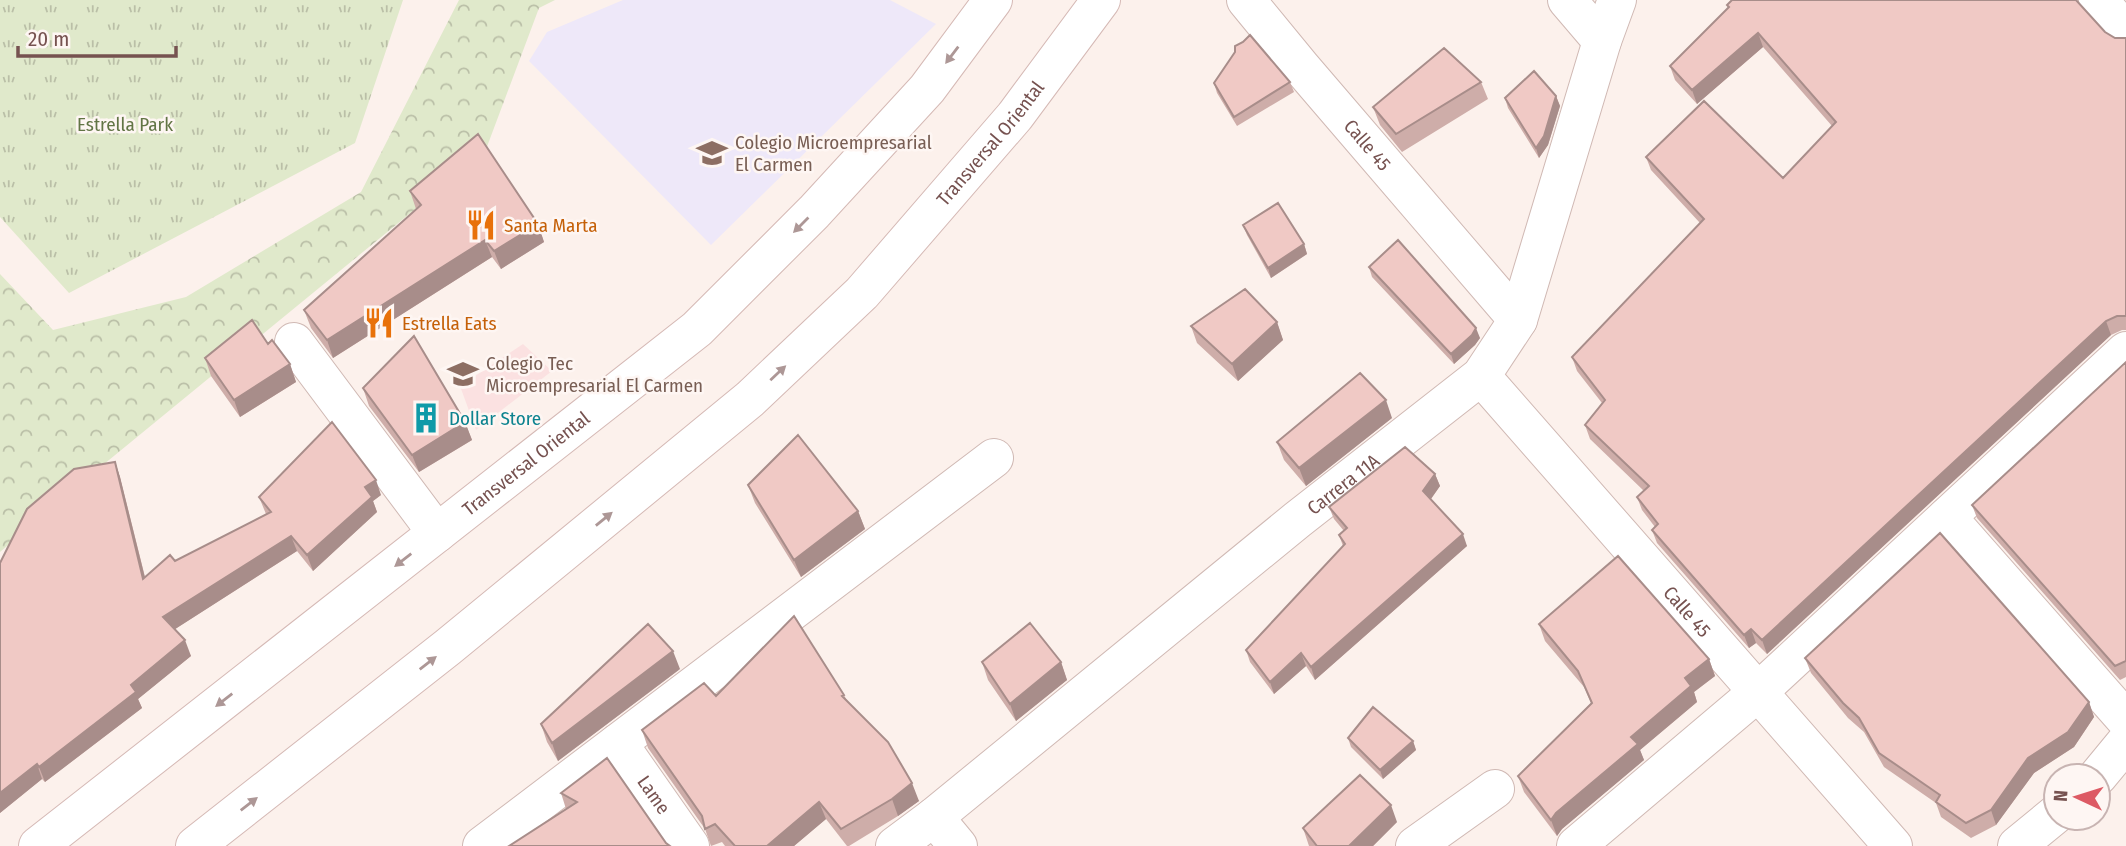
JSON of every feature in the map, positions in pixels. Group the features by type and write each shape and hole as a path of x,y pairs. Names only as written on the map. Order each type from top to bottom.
{"street":[{"name":"Transversal Oriental","path":"38,846 697,329 814,212 927,89 993,0"},
{"name":"Transversal Oriental","path":"195,846 449,647 750,399 871,282 1015,116 1101,0"},
{"name":"Calle 45","path":"1246,0 1518,320"},
{"path":"1567,0 1602,41"},
{"name":"Carrera 11A","path":"895,846 946,832 1297,520 1481,376 1518,320 1616,0"},
{"path":"2098,0 2126,31"},
{"path":"295,342 437,533"},
{"path":"1576,846 1758,692 1947,517 2121,366"},
{"name":"Calle 45","path":"1481,376 1893,846"},
{"path":"482,846 994,458"},
{"path":"1947,517 2126,720"},
{"path":"2110,762 2126,742"},
{"name":"Lame","path":"618,743 690,846"},
{"path":"1415,846 1495,789"},
{"path":"2017,846 2042,825"}],"shaded area":[{"name":"Colegio Microempresarial El Carmen","path":"623,0 890,0 936,24 711,245 529,61 547,32"},
{"path":"523,344 552,371 476,430 460,386"}],"green space":[{"name":"Estrella Park","path":"0,0 403,0 355,143 69,293 0,217"},
{"path":"459,0 555,0 539,8 485,152 0,552 0,274 53,330 186,297 361,192"}],"building":[{"path":"1732,0 2076,0 2105,32 2115,38 2126,38 2126,316 2117,316 2106,321 1762,640 1751,629 1744,635 1652,530 1658,524 1637,497 1649,486 1585,425 1605,400 1572,357 1704,219 1646,157 1704,101 1783,178 1836,122 1758,33 1692,90 1670,66 1729,7 1727,5"},
{"path":"1250,35 1290,82 1234,117 1214,83 1235,52 1235,46"},
{"path":"1444,48 1481,82 1396,134 1373,107"},
{"path":"1534,71 1556,96 1544,136 1536,148 1505,98"},
{"path":"478,134 538,224 494,251 485,240 327,340 304,310 421,205 410,191"},
{"path":"1278,203 1304,244 1268,268 1243,225"},
{"path":"1398,240 1476,328 1451,354 1369,267"},
{"path":"1245,289 1277,322 1232,364 1191,326"},
{"path":"252,320 268,344 272,340 290,364 234,400 205,358"},
{"name":"Dollar Store","path":"414,336 465,422 412,455 363,388"},
{"path":"2126,362 2126,661 2115,666 1972,505"},
{"path":"1360,373 1386,400 1299,468 1277,442"},
{"path":"332,422 376,480 365,487 372,497 307,555 291,536 163,617 185,640 131,685 136,692 39,767 37,764 0,793 0,563 27,509 74,469 115,462 143,579 170,555 175,561 271,512 259,497"},
{"path":"798,435 858,511 794,560 748,485"},
{"path":"1405,447 1435,474 1423,491 1463,534 1311,667 1301,653 1270,682 1246,650 1345,544 1339,535 1347,528 1329,507"},
{"path":"1940,533 2089,702 2068,732 2028,758 1991,810 1966,823 1936,802 1940,795 1879,753 1859,718 1805,658"},
{"path":"1618,556 1709,659 1685,678 1691,686 1631,737 1638,744 1551,820 1518,776 1592,703 1578,671 1539,624"},
{"path":"794,616 844,695 842,696 888,742 912,783 892,799 841,829 819,802 767,846 735,846 715,824 705,829 702,816 642,730 704,683 716,696"},
{"path":"1030,623 1061,662 1010,704 982,662"},
{"path":"648,624 673,651 552,743 541,724"},
{"path":"1373,707 1413,741 1380,770 1348,738"},
{"path":"607,758 670,846 509,846 577,802 561,793"},
{"path":"1360,775 1391,805 1349,846 1317,846 1303,828"}],"place":[{"name":"Colegio Microempresarial El Carmen","path":"712,153"},
{"name":"Santa Marta","path":"481,225"},
{"name":"Estrella Eats","path":"379,323"},
{"name":"Colegio Tec Microempresarial El Carmen","path":"463,374"},
{"name":"Dollar Store","path":"426,418"}]}
